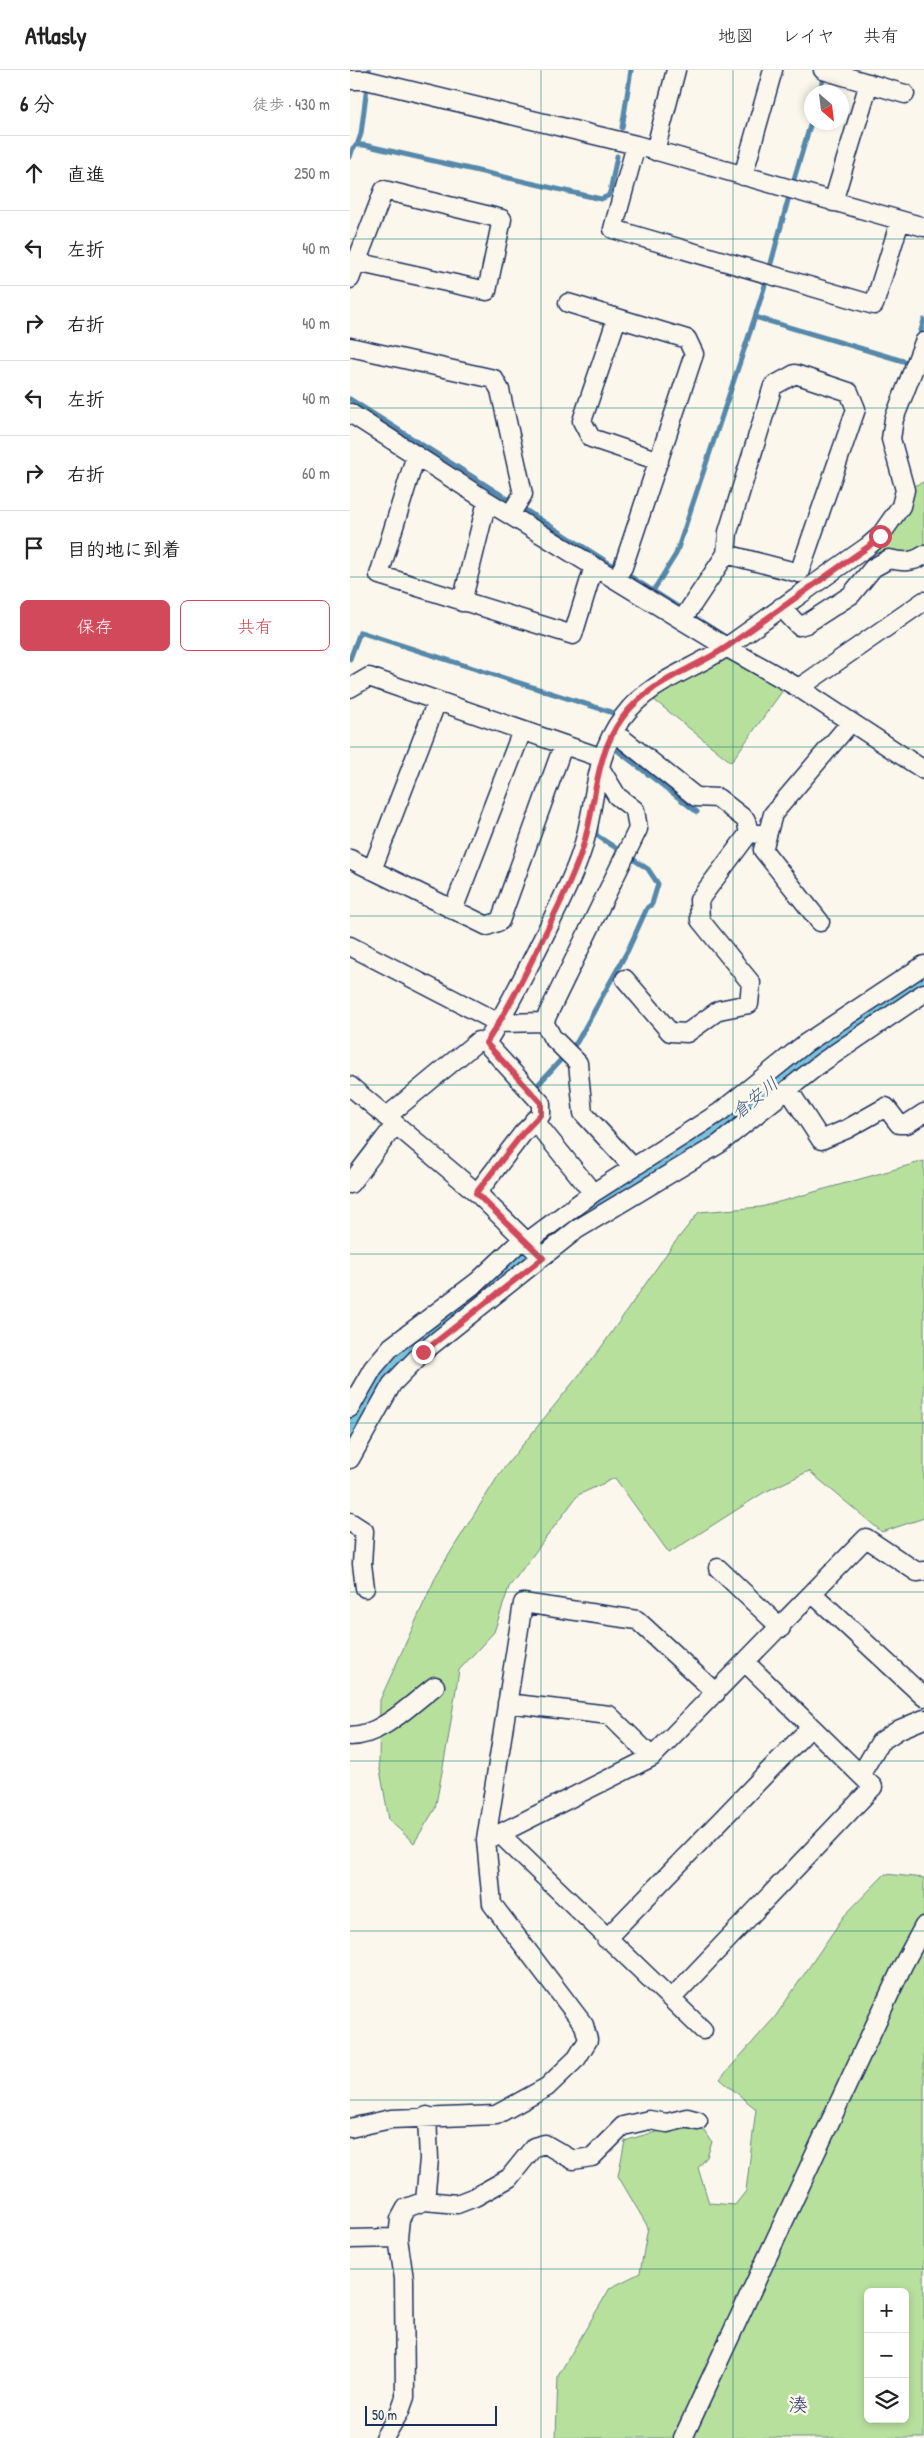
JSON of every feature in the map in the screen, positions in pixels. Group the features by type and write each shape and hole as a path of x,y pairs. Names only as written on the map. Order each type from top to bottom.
{"street":[{"path":"655,151 676,70"},
{"path":"743,176 773,70"},
{"path":"823,70 905,94"},
{"path":"362,80 636,145 924,227"},
{"path":"833,202 869,84"},
{"path":"636,145 613,229 874,305 900,221"},
{"path":"384,190 502,219 487,291 353,270 384,190"},
{"path":"568,303 687,339 694,354 620,573"},
{"path":"617,318 582,421 592,438 659,461"},
{"path":"486,1043 495,1021 540,944 580,855 589,827 594,784 621,719 640,698 678,672 726,647 880,536 901,506 904,490 891,439 894,419 924,342"},
{"path":"350,347 494,380 500,390 523,494 514,508"},
{"path":"686,614 726,554 728,532 773,386 795,374 849,392 856,410 799,573"},
{"path":"350,413 487,501 514,508 594,566 620,573 686,614 726,647 799,688 924,770"},
{"path":"416,455 379,575 573,635 594,566"},
{"path":"462,602 487,501"},
{"path":"726,554 799,573 824,577"},
{"path":"781,607 799,626 806,624 851,595 873,568 889,559 900,562 917,560 924,555"},
{"path":"799,688 924,601"},
{"path":"350,688 369,677 563,746 602,768 617,796 635,810 638,829 544,1022"},
{"path":"372,870 437,701"},
{"path":"820,922 763,850 773,814 851,722"},
{"path":"453,910 522,731"},
{"path":"623,739 696,797 718,798 746,820 749,833 699,900 700,920 751,983 749,1004 719,1010 687,1033 670,1032 625,979"},
{"path":"350,859 487,926 500,921 563,746"},
{"path":"749,833 768,834"},
{"path":"350,946 495,1021 544,1022"},
{"path":"350,1408 373,1368 392,1348 477,1282 525,1240 593,1192 704,1123 806,1043 924,965"},
{"path":"350,1459 392,1384 412,1361 582,1226 719,1144 821,1063 924,993"},
{"path":"544,1022 552,1037 578,1063 584,1113 633,1167"},
{"path":"350,1184 391,1126 478,1041 486,1043 541,1103 541,1114 534,1120 476,1193"},
{"path":"350,1086 391,1126 476,1193 543,1258"},
{"path":"788,1089 820,1140 848,1129 886,1107 899,1124 907,1124 924,1113"},
{"path":"534,1120 593,1192"},
{"path":"570,1210 582,1226"},
{"path":"350,1522 364,1531 362,1564 365,1588"},
{"path":"493,1837 652,1757 746,1663 866,1538 917,1572 924,1571"},
{"path":"718,1568 780,1628"},
{"path":"813,1594 924,1697"},
{"path":"350,2128 391,2119 427,2116 496,2115 547,2087 577,2058 588,2040 584,2025 492,1904 493,1837 507,1703 523,1603 637,1620 716,1693"},
{"path":"671,1999 873,1787 810,1728 746,1663"},
{"path":"350,1736 363,1736 387,1722 435,1686"},
{"path":"507,1703 609,1715 652,1757"},
{"path":"861,1774 880,1742 900,1729 924,1719"},
{"path":"606,1939 810,1728"},
{"path":"493,1837 703,2030"},
{"path":"683,2438 903,1965 924,1926"},
{"path":"425,2201 429,2159 427,2116"},
{"path":"384,2438 400,2411 405,2396 404,2279 398,2238 400,2219 406,2208 425,2201 457,2204 475,2197 509,2178 534,2147 545,2144 573,2160 592,2157 623,2126 649,2120 667,2123 688,2118 698,2121"},
{"path":"350,2239 398,2238"}],"green space":[{"path":"924,482 924,551 881,559 874,546 910,487"},
{"path":"727,658 786,686 731,762 653,699 673,685"},
{"path":"924,1161 924,1518 882,1532 809,1471 763,1493 669,1553 615,1478 578,1495 509,1587 494,1632 459,1670 435,1809 414,1843 389,1820 379,1764 380,1700 437,1574 500,1473 600,1349 672,1246 699,1212 761,1207"},
{"path":"885,1874 924,1878 924,2438 556,2438 558,2376 610,2288 640,2273 648,2227 618,2176 625,2141 664,2131 684,2129 705,2131 712,2142 707,2157 698,2168 709,2203 735,2205 746,2191 756,2109 720,2079 775,2017 844,1916"}],"waterway":[{"path":"357,145 361,134 369,70"},
{"path":"622,128 631,70"},
{"path":"821,85 824,77"},
{"path":"794,179 809,130"},
{"path":"350,157 353,148 357,145 364,145 601,199 608,196 610,192 617,156"},
{"path":"770,267 788,200"},
{"path":"755,317 766,282"},
{"path":"653,591 676,554 755,317 910,363"},
{"path":"918,341 924,320"},
{"path":"350,399 729,639"},
{"path":"350,659 360,632 620,715"},
{"path":"613,747 697,812"},
{"path":"535,1088 577,1042 628,950 647,908 652,904 658,884 648,869 596,835 596,825"},
{"name":"倉安川","path":"582,1212 720,1126 812,1052 924,978"},
{"path":"355,1164 377,1135"},
{"name":"倉安川","path":"350,1432 377,1382 393,1362 420,1337 472,1300 528,1253"}],"district":[{"name":"湊","path":"798,2404"}],"route":[{"path":"423,1352 543,1258 476,1193 523,1133 541,1114 541,1103 488,1048 486,1043 505,1014 565,892 589,827 594,784 602,758 621,719 640,698 678,672 726,647 868,547 880,536"}]}
